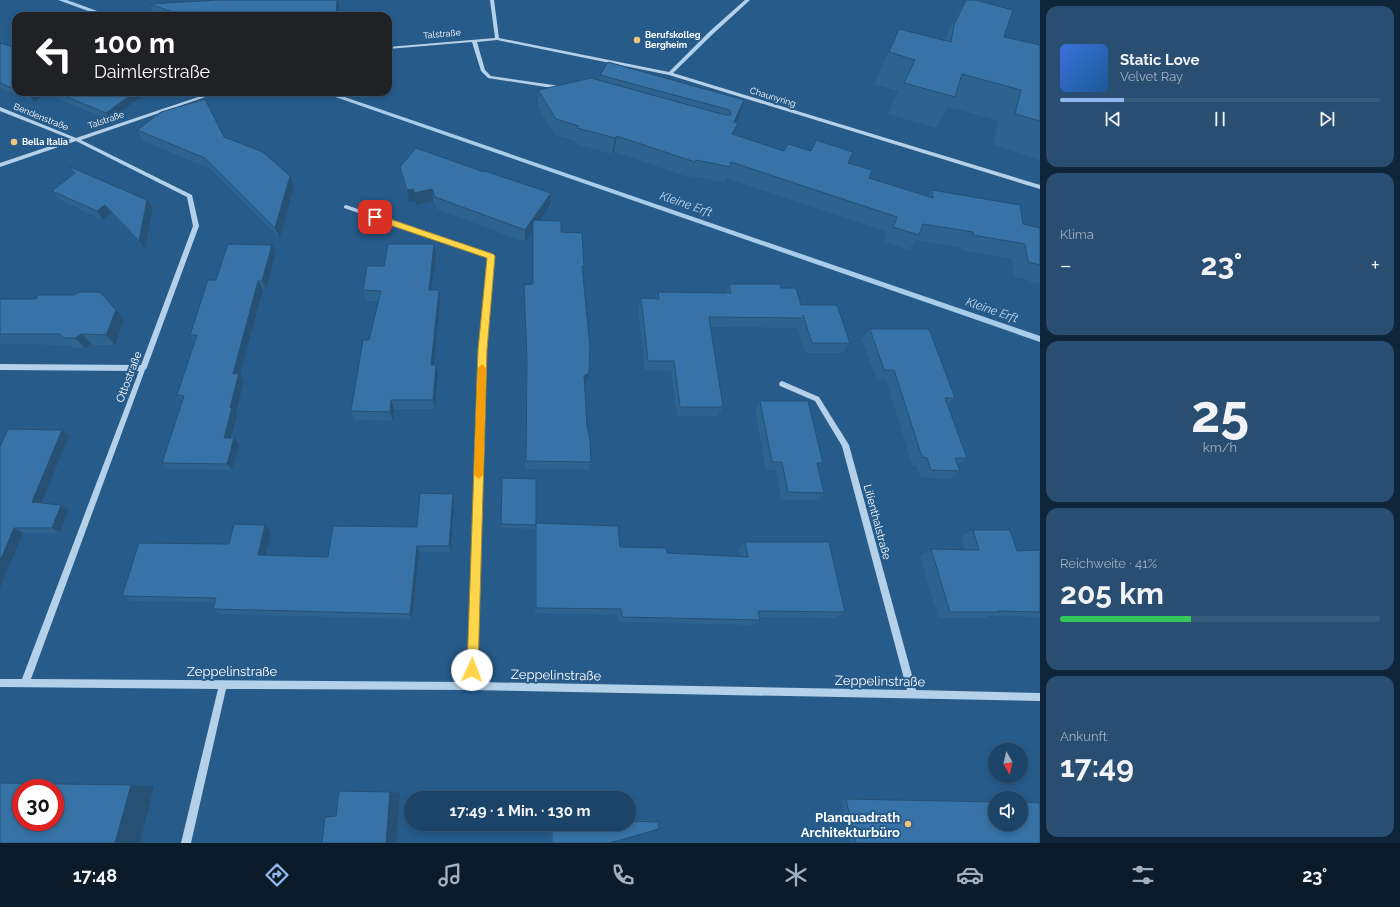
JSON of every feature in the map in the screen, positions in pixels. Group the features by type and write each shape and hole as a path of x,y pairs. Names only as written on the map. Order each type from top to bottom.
{"street":[{"path":"492,0 497,39"},
{"path":"670,74 712,32 748,0"},
{"name":"Talstraße","path":"392,48 497,39"},
{"name":"Chaunyring","path":"497,39 670,74 1040,187"},
{"path":"474,41 482,70 490,77 571,89"},
{"name":"Talstraße","path":"0,165 206,96"},
{"name":"Bendenstraße","path":"0,109 77,140"},
{"name":"Ottostraße","path":"25,683 196,226 190,196 77,140"},
{"path":"346,207 491,256 482,350 472,686"},
{"path":"0,368 144,368"},
{"name":"Lilienthalstraße","path":"782,384 817,398 845,445 913,694"},
{"name":"Zeppelinstraße","path":"0,683 472,686 1040,697"},
{"path":"186,843 224,684"}],"building":[{"path":"217,0 337,0 336,12 173,12 150,4"},
{"path":"966,0 975,0 1013,10 1004,37 1040,45 1040,121 1015,114 1021,90 962,74 955,97 904,83 915,60 889,52 899,29 951,42 954,25"},
{"path":"0,43 12,47 12,88 0,83"},
{"path":"608,62 744,100 734,122 738,123 732,134 784,151 788,144 811,151 816,140 853,152 848,163 872,170 869,178 933,198 932,190 1020,205 1023,224 1040,228 1040,265 1028,262 1025,244 973,235 973,232 923,224 919,235 893,227 897,217 731,162 730,167 696,160 695,162 617,136 615,138 577,128 579,126 556,119 538,90 591,78 725,115 731,115 730,110 600,75"},
{"path":"65,96 129,96 106,113"},
{"path":"205,99 224,137 263,152 290,176 275,228 205,158 137,130 161,112"},
{"path":"416,148 484,172 485,171 551,193 525,230 435,197 432,189 414,193 413,189 407,190 400,167"},
{"path":"68,166 147,200 139,241 105,205 97,211 52,191 75,173"},
{"path":"533,220 561,221 561,232 582,233 584,266 582,266 590,347 589,373 584,376 591,462 526,461 527,360 524,285 533,284"},
{"path":"228,244 272,245 262,281 258,281 233,374 239,373 224,438 234,438 227,464 162,463 184,396 177,395 197,335 190,335 208,280 216,280"},
{"path":"388,244 434,244 429,290 439,290 431,365 436,365 433,400 391,400 390,412 351,411 363,340 369,340 381,291 363,290 367,266 384,266"},
{"path":"729,284 780,284 781,288 796,288 801,305 837,305 850,343 812,343 804,318 709,317 723,407 680,407 674,361 648,361 641,298 659,299 658,292 731,293"},
{"path":"80,292 100,292 116,310 106,335 82,334 75,338 63,338 60,334 0,334 0,299 36,299 38,295 74,295"},
{"path":"870,329 929,329 955,398 945,398 967,458 955,458 960,471 931,470 927,458 922,457 894,370 884,370"},
{"path":"760,401 808,401 823,463 817,463 824,493 788,492 782,462 772,462"},
{"path":"8,429 62,430 32,502 61,505 52,528 14,528 0,561 0,447"},
{"path":"502,478 536,479 536,525 501,524"},
{"path":"420,493 453,494 449,546 417,546 410,614 213,609 216,598 122,596 139,543 229,544 234,524 265,525 258,555 328,557 333,526 417,527"},
{"path":"536,523 618,526 620,547 666,548 667,553 748,557 745,542 829,542 845,612 758,611 760,620 622,617 621,609 536,608"},
{"path":"973,530 1010,530 1017,551 1040,550 1040,612 950,612 931,549 979,550"},
{"path":"0,783 12,783 12,831 64,831 64,784 131,785 115,843 0,843"},
{"path":"339,791 390,792 386,843 322,843 325,817 336,816"},
{"path":"846,799 988,802 988,831 1028,831 1028,802 1040,803 1040,843 856,843"},
{"path":"636,821 658,822 659,829 610,843 552,843 552,831 636,831"}],"waterway":[{"name":"Kleine Erft","path":"61,0 96,12"},
{"name":"Kleine Erft","path":"336,96 1040,339"}],"slow traffic":[{"path":"479,475 482,368"}],"place":[{"name":"Berufskolleg Bergheim","path":"637,40"},
{"name":"Bella Italia","path":"14,142"},
{"name":"Planquadrath Architekturbüro","path":"908,824"}],"route":[{"path":"375,217 491,256 482,350 472,670"}]}
